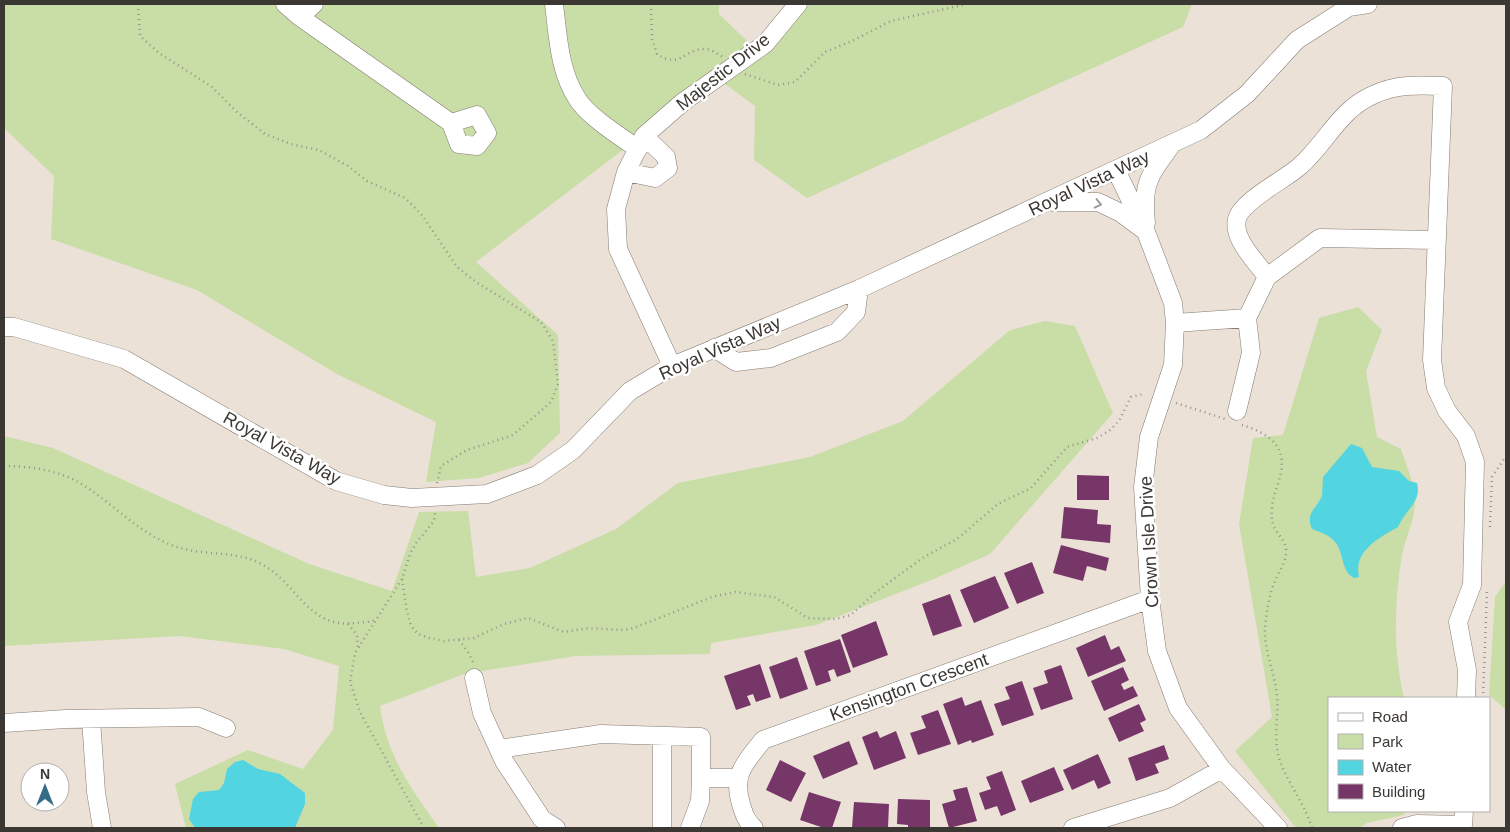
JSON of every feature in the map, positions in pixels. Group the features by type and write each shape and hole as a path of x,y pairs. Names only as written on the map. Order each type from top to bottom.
{"street":[{"path":"285,4 300,17 451,123"},
{"path":"300,17 314,4"},
{"path":"554,4 561,63 578,101 611,130 641,143 666,157 668,168 655,178 626,172"},
{"name":"Majestic Drive","path":"672,366 618,249 616,209 626,172 641,143 683,102 765,44 798,4"},
{"name":"Royal Vista Way","path":"4,327 14,327 124,359 336,481 384,495 412,498 487,494 537,475 574,450 630,391 672,366 859,290 1201,130 1247,94 1297,40 1349,7 1368,4"},
{"path":"1267,277 1236,234 1237,217 1249,202 1301,165 1350,108 1373,95 1404,85 1443,86 1432,360 1436,388 1447,411 1466,436 1475,462 1472,585 1458,622 1467,670 1466,697"},
{"path":"1146,232 1143,196 1153,170 1172,144"},
{"name":"Crown Isle Drive","path":"1116,170 1146,232 1173,302 1175,323 1172,365 1149,437 1143,487 1150,599 1157,651 1178,708 1222,769 1278,828"},
{"path":"1050,202 1098,202 1121,213 1146,232"},
{"path":"1237,419 1250,353 1247,318 1267,277 1320,238 1436,240"},
{"path":"714,348 736,362 771,358 837,332 856,312 859,290"},
{"path":"1175,323 1247,318"},
{"name":"Kensington Crescent","path":"739,778 742,767 763,740 1150,599"},
{"path":"474,678 482,713 504,760 542,819 556,828"},
{"path":"4,724 91,719 199,717 226,728"},
{"path":"91,719 96,792 102,828"},
{"path":"499,749 601,734 701,737 700,801 690,828"},
{"path":"662,736 662,828"},
{"path":"1072,828 1170,798 1222,769"},
{"path":"701,778 739,778 737,789 746,821 754,828"},
{"path":"1402,828 1417,824 1463,818"}],"path":[{"path":"138,4 140,36 159,53 212,87 237,112 265,134 291,144 319,150 348,166 368,181 405,198 422,215 457,267 476,282 541,322 553,341 558,384 551,402 513,436 467,450 442,466 436,485"},
{"path":"651,4 652,39 658,54 670,60 678,60 699,49 706,48 726,59"},
{"path":"742,72 747,76 767,83 795,82 825,52 852,41 890,21 966,4"},
{"path":"402,578 411,626 418,634 444,641 474,638 504,624 528,618 564,632 590,628 631,629 712,597 735,592 774,597 808,618 834,619 851,614 876,592 924,557 957,539 998,504 1031,488 1067,447 1096,438 1109,431 1119,421 1131,397 1143,394"},
{"path":"1170,401 1237,419 1264,433 1278,447 1282,458 1282,472 1271,509 1272,524 1286,549 1284,564 1274,581 1265,630 1268,657 1277,696 1275,739 1280,762 1290,786 1308,814 1312,828"},
{"path":"4,466 27,467 72,479 151,536 177,547 244,557 262,564 271,569 310,610 321,618 348,624 376,619"},
{"path":"424,828 360,712 353,696 350,682 351,667 358,648 402,578 410,554 434,521 436,513"},
{"path":"348,624 357,635 358,648"},
{"path":"459,640 474,662 474,678"}],"green space":[{"path":"4,4 719,4 719,14 764,57 808,4 1192,4 1183,27 807,198 754,160 755,106 717,78 476,262 558,335 560,433 528,463 479,478 426,482 436,422 337,374 197,290 51,239 54,176 4,128"},
{"path":"1358,307 1382,330 1366,371 1377,437 1401,449 1415,496 1413,516 1402,555 1397,591 1396,645 1404,697 1328,697 1328,812 1405,812 1404,815 1367,823 1359,828 1296,828 1235,751 1272,717 1239,524 1253,438 1283,435 1319,318"},
{"path":"1045,321 1075,326 1113,413 990,554 929,581 816,625 711,643 710,654 576,656 464,674 380,706 383,724 394,756 410,785 439,828 186,828 175,784 248,750 303,769 333,730 339,666 284,649 179,636 4,646 4,436 53,448 309,564 392,591 419,512 468,511 476,577 530,568 616,529 678,483 810,457 903,421 1010,330"},
{"path":"1506,581 1506,710 1489,695 1495,597"}],"water":[{"path":"1351,444 1362,448 1372,467 1399,471 1409,481 1417,483 1418,490 1415,501 1398,527 1369,546 1360,560 1358,568 1359,577 1354,578 1347,571 1339,547 1334,540 1312,529 1310,524 1312,511 1322,496 1323,477"},
{"path":"243,760 258,769 280,774 305,793 305,804 295,828 195,828 189,819 193,799 199,792 219,790 224,783 227,769 235,762"}],"building":[{"path":"1077,475 1109,476 1109,500 1077,500"},
{"path":"1064,507 1098,510 1097,524 1111,525 1110,543 1061,538"},
{"path":"1061,545 1109,558 1106,571 1087,566 1083,581 1053,573"},
{"path":"1032,562 1044,593 1017,604 1004,573"},
{"path":"995,576 1009,608 974,623 960,590"},
{"path":"950,594 962,626 933,636 922,604"},
{"path":"876,621 888,655 853,668 841,635"},
{"path":"1105,635 1111,650 1119,646 1126,661 1088,677 1076,648"},
{"path":"840,639 851,672 837,677 834,669 828,671 831,681 816,686 804,651"},
{"path":"797,657 808,689 780,699 769,667"},
{"path":"760,664 771,697 756,702 753,694 747,696 751,705 736,710 724,676"},
{"path":"1061,665 1073,699 1041,710 1033,688 1048,683 1044,671"},
{"path":"1123,667 1129,680 1121,684 1124,690 1133,686 1138,696 1104,711 1091,681"},
{"path":"1022,681 1034,715 1002,726 994,704 1010,699 1005,687"},
{"path":"962,697 965,706 981,700 994,735 972,743 971,740 958,745 943,704"},
{"path":"1139,704 1146,720 1140,723 1144,731 1119,742 1108,718"},
{"path":"938,710 951,744 918,755 910,733 926,728 921,716"},
{"path":"877,731 880,738 896,731 906,758 874,770 862,737"},
{"path":"849,741 858,764 823,779 813,756"},
{"path":"1164,745 1169,759 1155,764 1159,773 1136,781 1128,758"},
{"path":"1098,754 1111,783 1098,789 1094,780 1072,790 1063,770"},
{"path":"780,760 806,773 791,802 766,790"},
{"path":"1054,767 1064,790 1030,803 1021,781"},
{"path":"1002,771 1016,810 1001,816 997,806 985,810 979,793 991,789 986,777"},
{"path":"967,787 977,821 949,828 942,804 956,800 953,790"},
{"path":"809,792 841,802 832,828 824,828 800,820"},
{"path":"898,799 930,800 930,828 908,828 908,825 897,824"},
{"path":"854,802 889,804 888,828 852,828"}]}
